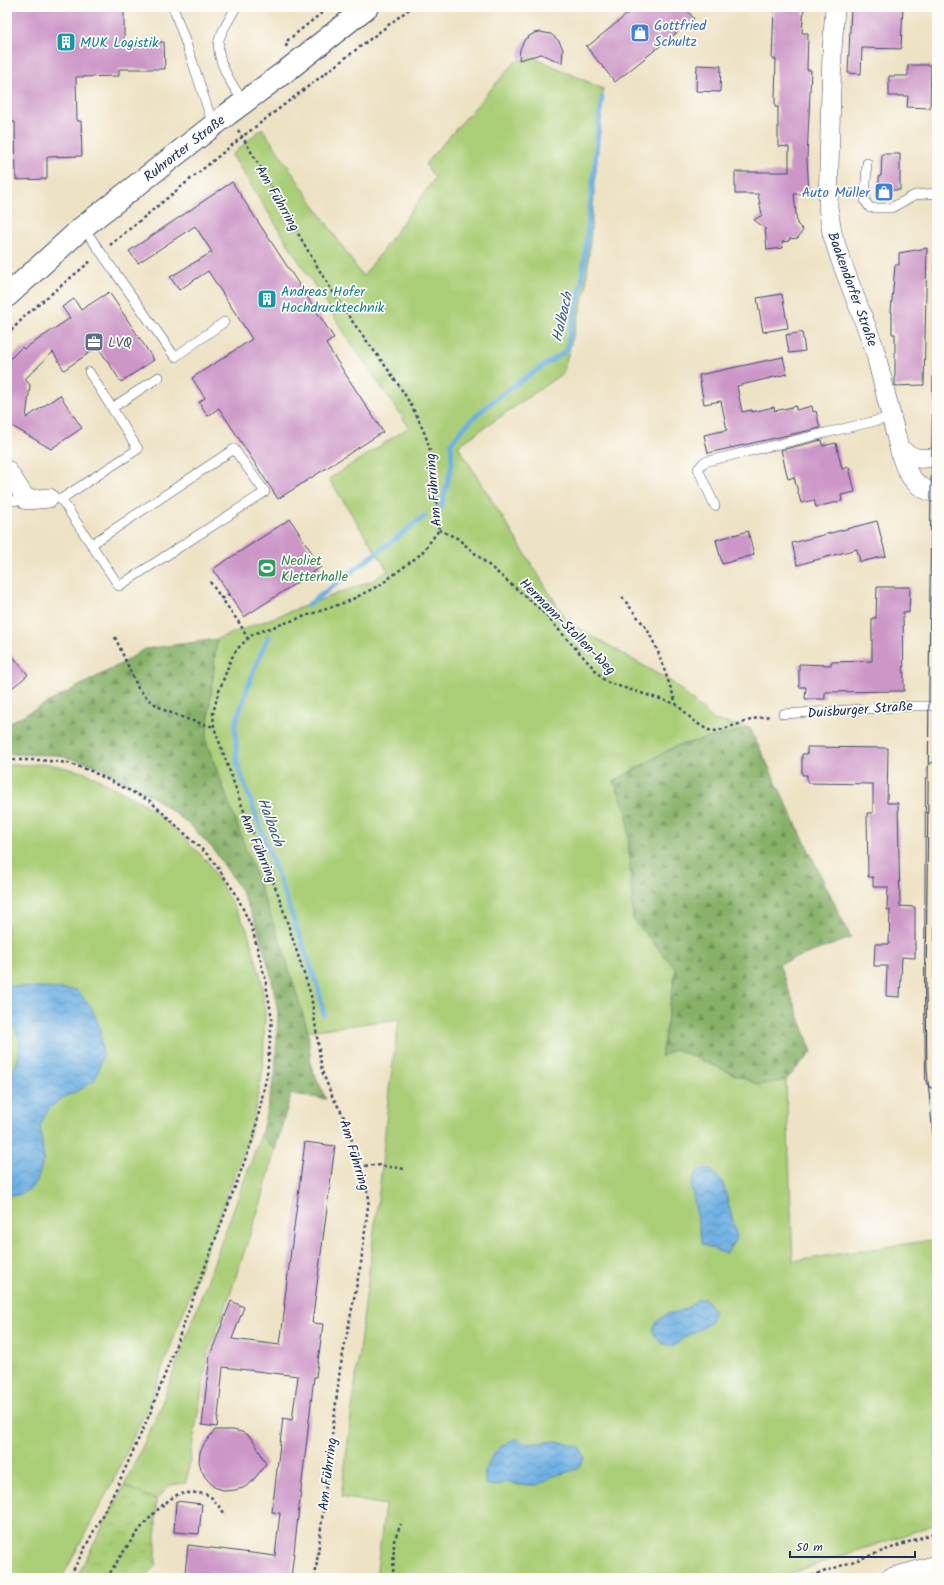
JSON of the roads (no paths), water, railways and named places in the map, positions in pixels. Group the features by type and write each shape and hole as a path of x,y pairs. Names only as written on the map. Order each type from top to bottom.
{"main road":[{"path":"937,773 937,1078"}],"street":[{"name":"Ruhrorter Straße","path":"7,296 82,227 367,7"},
{"name":"Baakendorfer Straße","path":"835,7 832,51 828,207 832,233 874,347 903,464 909,475 919,486 931,492 937,493"},
{"path":"899,448 908,455 917,459 937,457"},
{"path":"7,470 27,500 55,499"},
{"path":"890,1578 937,1565"}],"lane":[{"path":"173,7 193,63 228,114"},
{"path":"228,114 219,54 219,40 236,7"},
{"path":"867,163 865,201 870,208 891,208 915,195 937,193"},
{"path":"82,227 102,252 175,357 224,322"},
{"path":"89,372 138,449 55,499 92,544 119,586 265,492 234,449 92,544"},
{"path":"112,408 160,377"},
{"path":"715,506 698,470 704,462 892,417"},
{"path":"7,501 27,500"},
{"name":"Duisburger Straße","path":"783,714 886,707 937,706"}],"water":[{"path":"7,986 77,990 90,1005 99,1025 103,1055 95,1080 80,1090 66,1096 49,1108 40,1125 44,1159 37,1181 30,1189 18,1195 7,1196 7,1084 18,1060 20,1042 14,1025 7,1020"},
{"path":"709,1168 723,1183 737,1237 726,1254 702,1244 691,1185 697,1171"},
{"path":"698,1299 706,1299 714,1310 711,1320 701,1329 688,1335 673,1347 660,1342 654,1334 653,1329 655,1324 668,1314 685,1309"},
{"path":"517,1439 527,1444 556,1441 578,1446 585,1457 578,1469 554,1476 537,1485 518,1485 507,1481 497,1486 486,1484 486,1470 492,1456 504,1444"}],"waterway":[{"name":"Halbach","path":"441,508 452,464 451,443 476,416 504,392 566,351 582,282 602,97"},
{"name":"Halbach","path":"308,605 425,516"},
{"name":"Halbach","path":"269,636 253,672 235,725 237,763 318,987 324,1015"}],"tram line":[{"path":"937,170 931,492 926,990 927,1070 937,1180"},
{"path":"937,759 934,980 935,1068 937,1096"}],"place":[{"name":"Gottfried Schultz","path":"640,33"},
{"name":"MUK Logistik","path":"66,42"},
{"name":"Auto Müller","path":"884,192"},
{"name":"Andreas Hofer Hochdrucktechnik","path":"267,299"},
{"name":"LVQ","path":"94,342"},
{"name":"Neoliet Kletterhalle","path":"267,568"}]}
